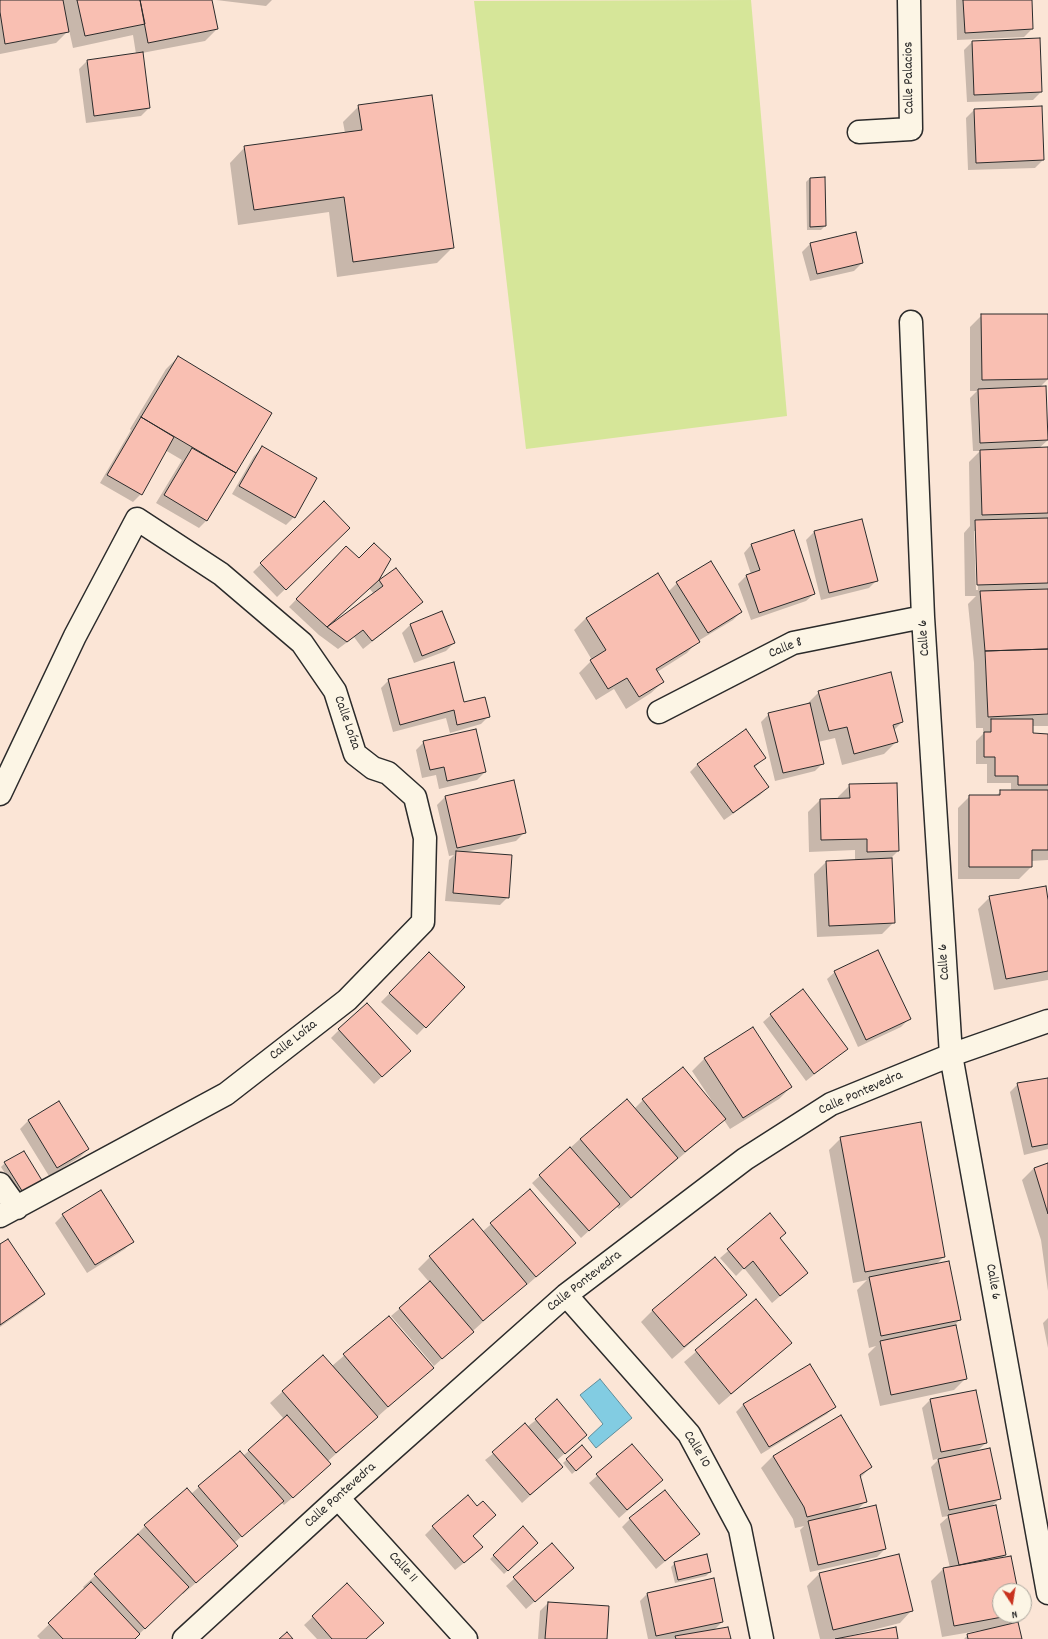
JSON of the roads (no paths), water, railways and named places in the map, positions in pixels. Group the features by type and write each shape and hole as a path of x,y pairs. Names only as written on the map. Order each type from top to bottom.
{"street":[{"name":"Calle Palacios","path":"859,132 911,128 909,0"},
{"name":"Calle 6","path":"911,322 923,617 951,1055 1048,1593"},
{"name":"Calle Loíza","path":"0,794 75,636 136,519 221,574 302,643 335,691 355,754 373,768 388,774 415,797 425,838 423,922 347,1000 226,1094 9,1212"},
{"name":"Calle 8","path":"659,712 793,643 923,617"},
{"name":"Calle Pontevedra","path":"184,1639 338,1498 566,1295 745,1159 832,1104 951,1055 1048,1021"},
{"path":"0,1184 9,1212"},
{"name":"Calle 10","path":"566,1295 689,1434 740,1529 762,1639"},
{"name":"Calle 11","path":"338,1498 466,1639"}],"water":[{"path":"600,1379 632,1418 596,1448 588,1438 603,1424 580,1395"}]}
